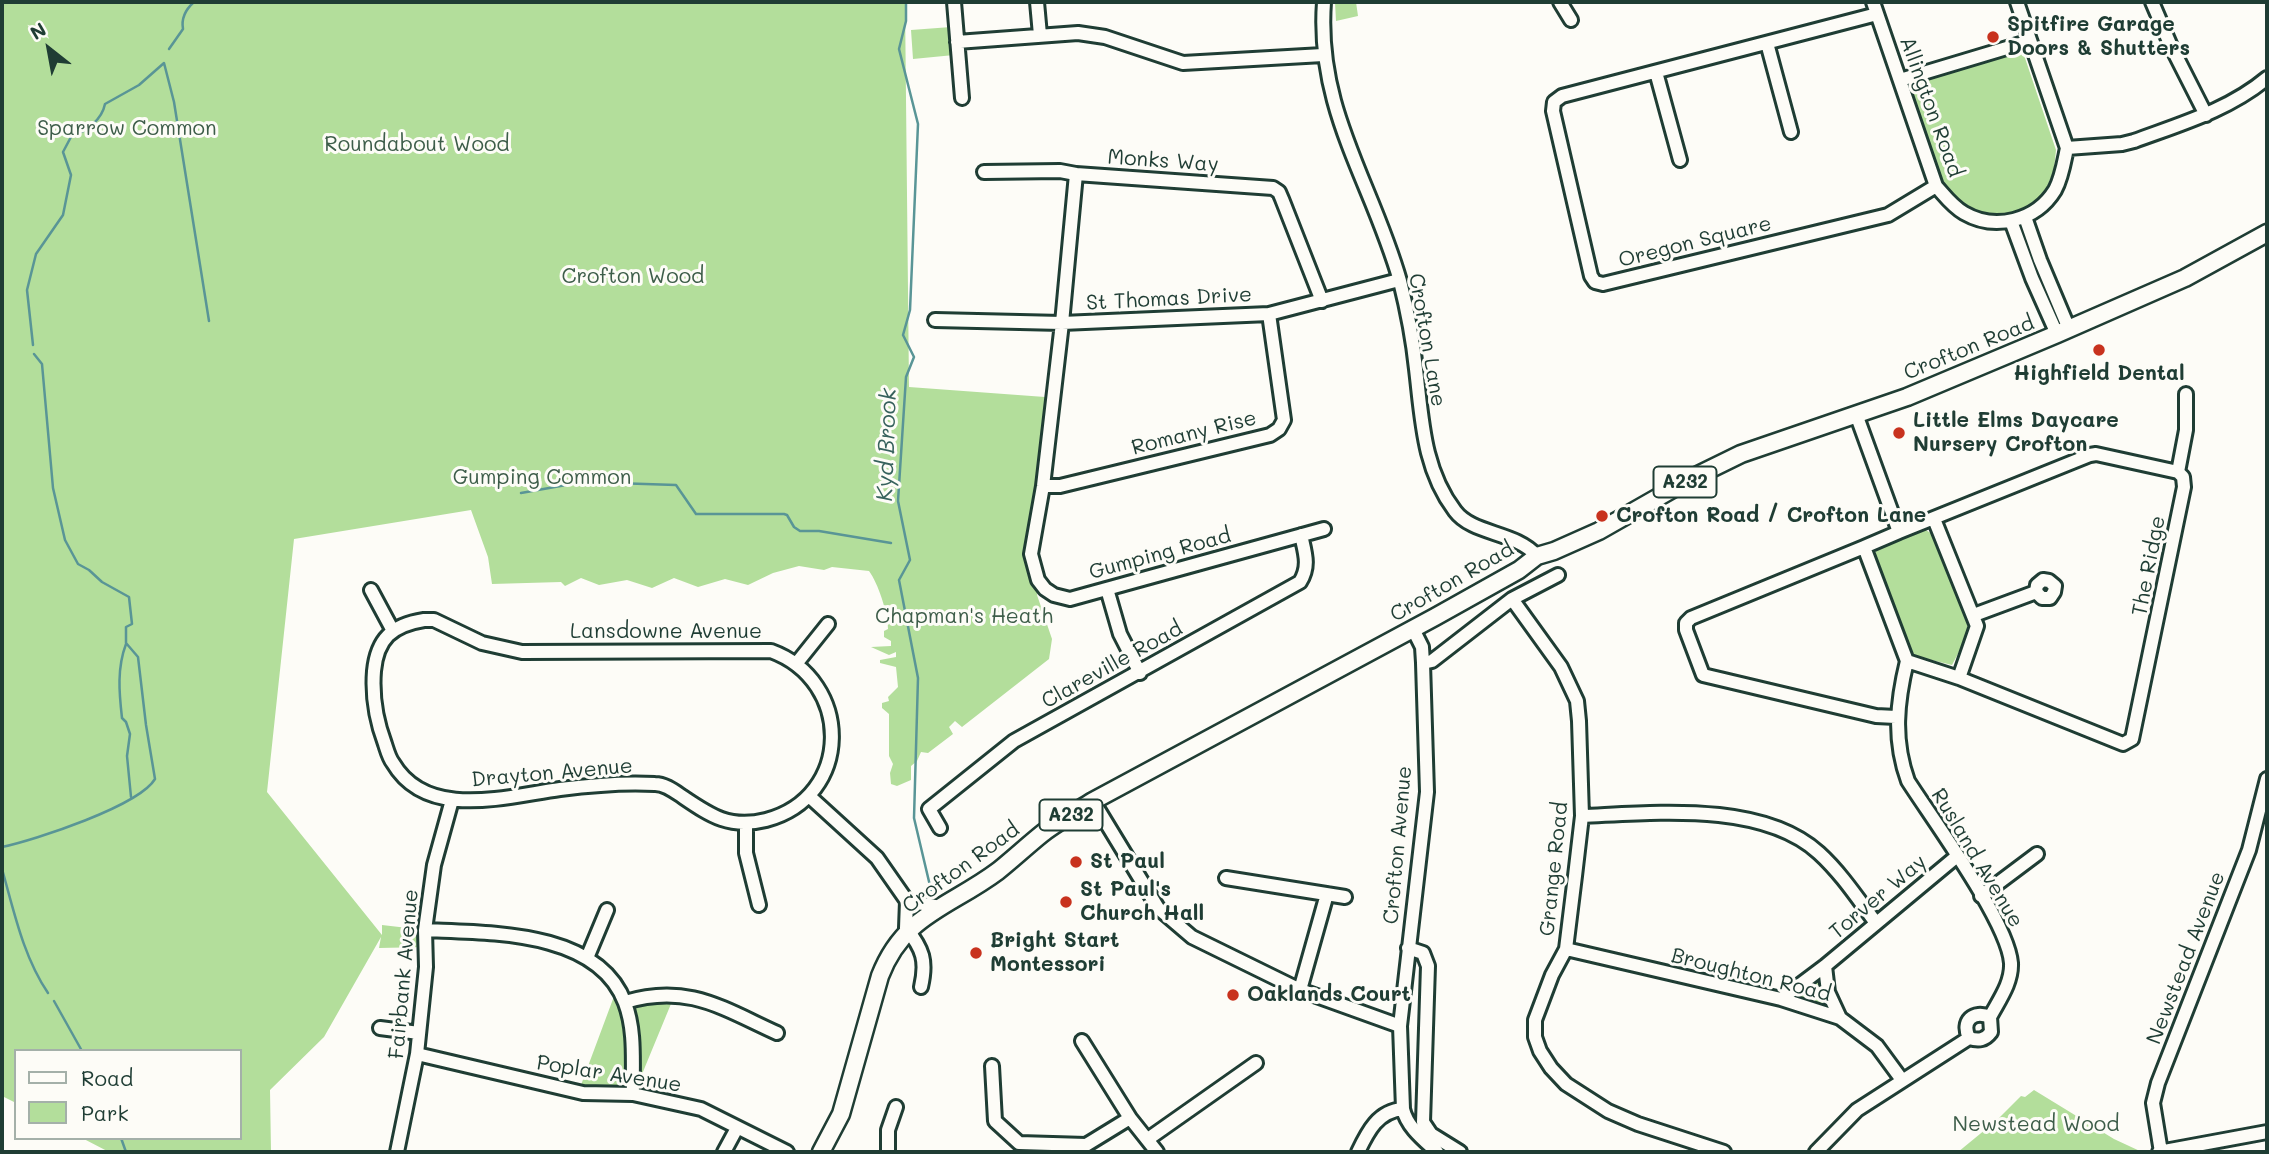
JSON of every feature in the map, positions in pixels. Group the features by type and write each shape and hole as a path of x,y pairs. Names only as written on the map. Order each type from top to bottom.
{"main road":[{"name":"Crofton Road","path":"821,1152 841,1114 888,955 908,931 926,916 997,872 1044,833 1093,801 1413,629 1519,570 1537,556 1599,531 1692,478 1741,454 1907,397 2063,332 2185,278 2267,233"}],"street":[{"path":"954,2 962,98"},
{"path":"1037,2 1040,36"},
{"name":"Crofton Lane","path":"1324,2 1323,55 1335,109 1399,280 1416,366 1427,457 1449,501 1463,519 1522,543 1537,556"},
{"path":"1560,2 1571,20"},
{"path":"2017,2 2067,148 2063,172 2054,191 2038,209 2011,221 2032,278 2063,332"},
{"path":"2156,4 2206,115"},
{"name":"Oregon Square","path":"1875,8 1767,43 1562,96 1554,102 1553,111 1591,276 1595,282 1603,284 1888,215 1937,186"},
{"name":"Allington Road","path":"1875,8 1937,186 1950,203 1964,213 1984,221 2011,221"},
{"path":"957,42 1091,34 1183,63 1323,55"},
{"path":"1900,80 2030,41"},
{"path":"1767,43 1791,132"},
{"path":"1656,72 1680,160"},
{"path":"2067,148 2122,144 2206,115 2249,94 2267,78"},
{"path":"984,172 1060,171 1076,174"},
{"name":"Monks Way","path":"1062,323 1076,174 1273,188 1279,192 1322,301"},
{"path":"2025,217 2063,332"},
{"name":"St Thomas Drive","path":"935,320 1062,323 1269,314 1399,280"},
{"name":"Romany Rise","path":"1043,486 1059,486 1269,435 1279,429 1284,419 1269,314"},
{"path":"1043,486 1062,323"},
{"path":"1896,717 1876,716 1703,675 1686,630 1686,623 1691,618 2090,455 2096,454 2178,472 2186,430 2186,394"},
{"path":"1856,414 1899,533"},
{"name":"The Ridge","path":"1959,678 2123,744 2132,739 2184,487 2183,477 2178,472"},
{"name":"Gumping Road","path":"1043,486 1031,554 1038,580 1045,589 1054,595 1070,599 1324,529"},
{"path":"1864,547 1907,660 1959,678 1977,626 1934,519"},
{"name":"Clareville Road","path":"940,828 929,809 1014,741 1300,582 1306,572 1307,561 1301,535"},
{"path":"1423,663 1432,661 1512,599 1558,575"},
{"path":"1107,589 1120,634 1140,673"},
{"path":"371,590 393,631"},
{"path":"1974,615 2036,593"},
{"name":"Grange Road","path":"1512,599 1561,667 1577,701 1582,816 1566,949 1552,975 1535,1020 1535,1037 1540,1051 1550,1068 1566,1084 1608,1111 1638,1124 1724,1152"},
{"name":"Lansdowne Avenue","path":"393,631 407,623 434,620 482,643 522,652 746,649 771,651 796,664 821,691 829,712 833,733 827,768 809,796"},
{"path":"796,664 828,624"},
{"name":"Crofton Avenue","path":"1403,1109 1400,1026 1427,792 1422,647 1413,629"},
{"name":"Drayton Avenue","path":"393,631 376,652 374,708 392,763 405,778 422,790 452,800 479,800 606,784 658,784 672,789 715,818 746,823 786,813 809,796"},
{"name":"Rusland Avenue","path":"1816,1152 1857,1110 1969,1038 1966,1031 1967,1021 1973,1015 1990,1017 2008,986 2011,964 2006,942 1981,896 1908,781 1901,763 1896,717 1907,660"},
{"name":"Newstead Avenue","path":"2160,1152 2153,1103 2158,1083 2249,850 2267,779"},
{"path":"809,796 877,858 907,901 905,925 916,940 926,966 921,987"},
{"name":"Fairbank Avenue","path":"397,1152 417,1054 425,967 425,930 434,865 452,800"},
{"path":"1093,801 1158,908 1192,937 1300,990 1400,1026"},
{"path":"1582,816 1700,814 1746,820 1787,832 1804,841 1825,858 1877,923"},
{"path":"746,823 746,853 759,905"},
{"path":"1981,896 2037,854"},
{"name":"Torver Way","path":"1781,999 1956,857"},
{"path":"1226,878 1345,897"},
{"path":"1300,990 1327,894"},
{"path":"907,901 940,907"},
{"path":"587,958 607,910"},
{"path":"425,930 533,937 587,958 602,969 625,1002 630,1020 633,1094"},
{"name":"Crofton Avenue","path":"1408,948 1423,953 1428,966 1423,1122 1432,1134 1460,1152"},
{"name":"Broughton Road","path":"1566,949 1781,999 1840,1018 1877,1046 1902,1080"},
{"name":"Torver Way","path":"1825,966 1828,992 1840,1018"},
{"path":"625,1002 646,995 667,993 689,996 712,1003 777,1033"},
{"path":"380,1028 419,1033"},
{"path":"1082,1041 1130,1118 1157,1152"},
{"name":"Poplar Avenue","path":"417,1054 583,1093 633,1094 701,1110 787,1152"},
{"path":"1148,1139 1256,1063"},
{"path":"992,1066 995,1121 1019,1143 1086,1144 1130,1118"},
{"path":"888,1152 888,1130 896,1107"},
{"path":"1358,1152 1381,1115 1403,1109 1405,1118 1413,1129 1437,1152"},
{"path":"724,1152 737,1128"},
{"path":"2160,1152 2267,1132"}],"green space":[{"name":"Crofton Wood","path":"2,2 905,2 909,387 1045,397 1048,401 1043,445 1040,447 1046,454 1029,522 1032,524 1023,549 1038,587 1037,595 1052,639 1049,659 962,727 955,721 949,727 953,734 928,753 921,752 911,766 911,780 897,786 891,784 893,764 889,756 889,714 882,708 882,703 889,701 888,697 898,687 896,667 880,663 880,660 896,657 896,652 889,655 871,647 891,646 891,641 884,637 884,631 888,629 886,615 879,590 869,571 832,567 824,570 799,566 773,573 748,585 725,579 698,587 674,578 652,588 627,580 599,585 581,578 565,586 561,582 492,584 488,557 471,510 294,539 267,792 382,935 382,925 425,930 425,947 379,948 381,937 324,1037 270,1090 271,1152 109,1152 86,1140 242,1140 242,1049 14,1049 14,1102 2,1096"},
{"path":"1335,2 1356,2 1358,16 1336,21"},
{"path":"951,27 954,55 913,59 911,30"},
{"path":"2017,52 2024,55 2056,150 2054,170 2047,187 2036,201 2023,211 1983,218 1964,212 1937,185 1905,89 1910,84"},
{"path":"1926,530 1935,536 1969,620 1970,631 1952,665 1915,656 1873,558 1877,549"},
{"path":"1821,975 1832,1008 1796,995"},
{"path":"616,991 626,1021 629,1089 581,1085"},
{"path":"654,998 673,999 640,1079 635,1007"},
{"name":"Newstead Wood","path":"2034,1090 2114,1139 2142,1152 1958,1152 2021,1096 2025,1097"}],"waterway":[{"path":"169,49 183,29 184,14 194,2"},
{"name":"Kyd Brook","path":"906,2 906,21 899,49 918,124 910,310 903,335 914,357 906,377 898,501 910,560 899,580 918,678 914,818 931,890"},
{"path":"33,345 27,290 36,254 63,215 71,175 63,152 72,135 93,124 101,115 105,104 139,85 164,63 174,102 209,321"},
{"path":"2,847 61,830 108,811 129,800 155,779 138,657 126,643 126,627 132,624 129,597 78,564 65,540 53,488 42,364 34,354"},
{"path":"521,493 583,482 676,485 696,514 784,514 800,531 819,531 891,543"},
{"path":"126,644 121,662 120,689 122,718 130,734 127,756 131,797"},
{"path":"2,869 26,949 48,993"},
{"path":"54,1001 81,1049"},
{"path":"122,1140 126,1152"}],"place":[{"name":"Spitfire Garage Doors & Shutters","path":"1993,37"},
{"name":"Highfield Dental","path":"2099,350"},
{"name":"Little Elms Daycare Nursery Crofton","path":"1899,433"},
{"name":"Crofton Road / Crofton Lane","path":"1602,516"},
{"name":"St Paul","path":"1076,862"},
{"name":"St Paul's Church Hall","path":"1066,902"},
{"name":"Bright Start Montessori","path":"976,953"},
{"name":"Oaklands Court","path":"1233,995"}],"park label":[{"name":"Sparrow Common","path":"127,129"},
{"name":"Roundabout Wood","path":"417,145"},
{"name":"Gumping Common","path":"542,478"},
{"name":"Chapman's Heath","path":"964,617"}]}
